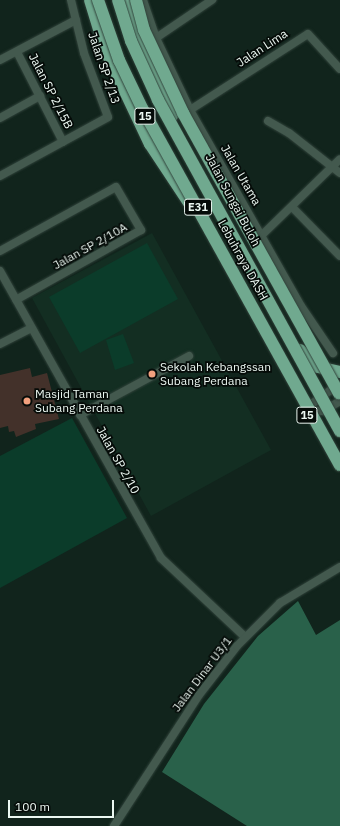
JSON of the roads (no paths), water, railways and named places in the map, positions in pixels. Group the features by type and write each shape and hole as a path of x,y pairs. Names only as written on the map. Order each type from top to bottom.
{"highway":[{"path":"90,0 105,49 150,144 204,226"},
{"name":"15","path":"99,0 112,44 132,89 204,226 340,473"},
{"name":"Lebuhraya DASH","path":"99,0 119,60 143,110 340,465"},
{"name":"Lebuhraya DASH","path":"118,0 131,41 158,100 340,431"},
{"name":"Jalan Sungai Buloh","path":"125,0 172,115 300,350 326,395 336,404 340,422"},
{"path":"136,0 144,30 183,113 340,394"},
{"path":"300,350 318,367 340,372"},
{"name":"15","path":"275,357 340,469"}],"street":[{"name":"Jalan SP 2/13","path":"0,176 108,117 76,20 71,0"},
{"name":"Jalan Utama","path":"143,0 156,38 190,110 263,234 302,306 334,353"},
{"path":"156,38 212,0"},
{"path":"0,60 76,20"},
{"name":"Jalan Lima","path":"190,110 308,34 340,69"},
{"name":"Jalan SP 2/15B","path":"16,52 63,142"},
{"path":"0,118 40,96"},
{"path":"268,121 333,165 340,173"},
{"path":"263,234 293,208 340,159"},
{"name":"Jalan SP 2/10A","path":"0,250 116,187 141,230 16,300"},
{"path":"293,208 340,256"},
{"name":"Jalan SP 2/10","path":"0,272 161,558 245,637"},
{"path":"0,344 31,328"},
{"path":"80,415 189,356"},
{"path":"307,411 313,403 326,395 340,383"},
{"name":"15","path":"307,411 323,411 336,404"},
{"name":"Jalan Dinar U3/1","path":"114,826 199,695 245,637 280,603 340,567"}],"place":[{"name":"Sekolah Kebangssan Subang Perdana","path":"152,374"},
{"name":"Masjid Taman Subang Perdana","path":"27,401"}]}
